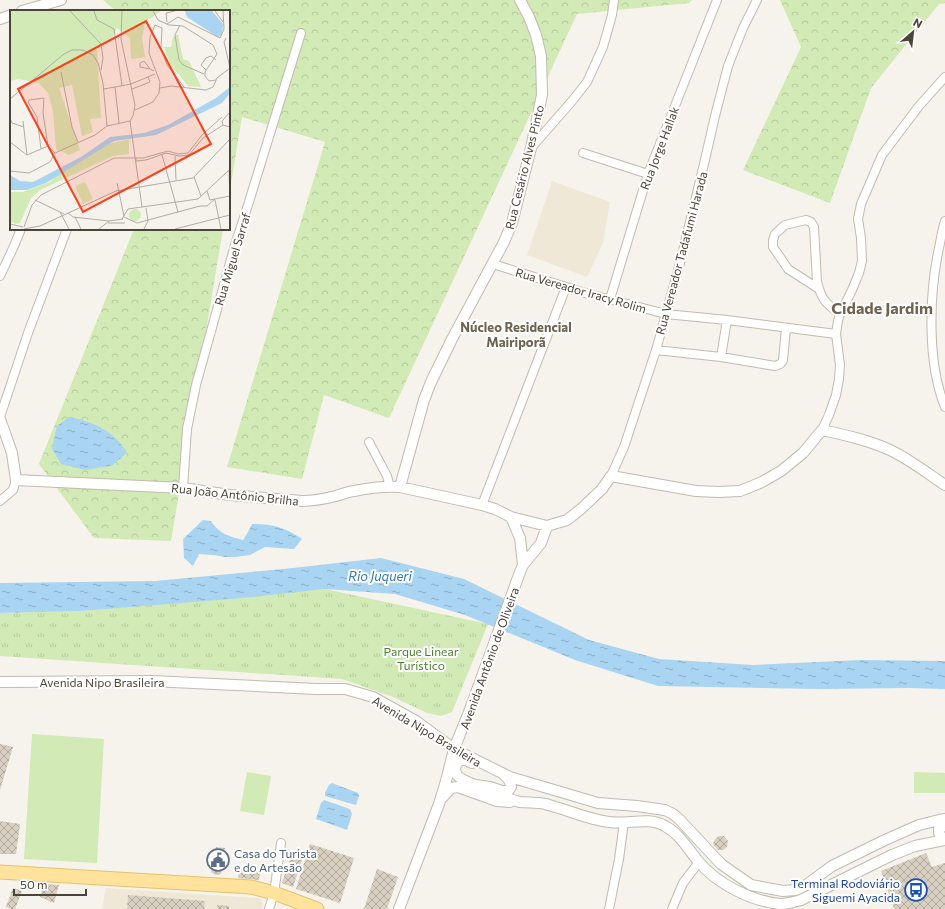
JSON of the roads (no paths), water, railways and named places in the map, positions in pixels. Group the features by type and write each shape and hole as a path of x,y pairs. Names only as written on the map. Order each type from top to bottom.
{"main road":[{"path":"0,872 251,888 274,893 317,909"}],"street":[{"path":"26,10 61,0"},
{"name":"Rua Cesário Alves Pinto","path":"395,487 431,382 452,339 493,264 512,223 531,148 542,95 541,56 536,35 520,0"},
{"path":"531,148 587,82 603,47 612,15 614,0"},
{"name":"Rua Jorge Hallak","path":"610,299 648,174 717,0"},
{"name":"Rua Vereador Tadafumi Harada","path":"611,476 624,447 656,350 680,263 728,66 757,0"},
{"path":"0,18 10,15"},
{"name":"Rua Miguel Sarraf","path":"183,488 187,429 196,385 235,244 301,33"},
{"path":"548,526 567,520 581,509 602,489 611,476 696,491 718,492 740,490 762,482 781,471 803,453 822,430 836,395 840,365 836,334 840,314 852,290 862,261 858,219 865,193 882,155 919,106 945,77"},
{"path":"583,152 648,174"},
{"path":"819,289 788,269 773,247 775,234 786,225 806,220 814,227 817,280 819,289 828,305 840,314"},
{"path":"945,221 935,265 932,314 933,358 938,384 945,407"},
{"path":"0,276 21,230"},
{"path":"0,501 13,490 16,480 12,453 0,418 28,333 67,230"},
{"name":"Rua Vereador Iracy Rolim","path":"493,264 666,314 836,334"},
{"path":"482,505 566,286"},
{"path":"721,357 727,320"},
{"path":"656,350 721,357 774,366 781,364 783,360 786,328"},
{"path":"822,430 844,434 870,442 891,451 945,485"},
{"path":"369,442 395,487"},
{"name":"Rua João Antônio Brilha","path":"16,480 183,488 230,495 302,501 313,501 352,491 395,487 482,505 495,509 511,517 548,526"},
{"name":"Avenida Antônio de Oliveira","path":"511,517 520,538 522,569"},
{"name":"Avenida Antônio de Oliveira","path":"399,909 439,804 454,749 470,712 522,569 541,543 548,526"},
{"name":"Avenida Nipo Brasileira","path":"0,682 152,681 345,689 373,697 416,721 454,749 510,776 598,802 665,810 680,820 721,864 751,885 783,891 796,890 806,886 832,866 891,837 919,825 945,819"},
{"path":"475,785 490,787 502,791 508,791 511,787 509,779 501,772 486,770 465,759 456,763 455,769 460,778 475,785 521,802"},
{"path":"439,804 451,788 458,787 497,801 545,804 610,823 636,821 659,823 675,833 699,862 722,881 744,895 781,904 801,900 892,855 915,846 944,840 939,833 939,829 945,825"},
{"path":"609,909 619,859 624,822"},
{"path":"269,909 274,893 281,843"},
{"path":"672,909 683,883 699,862"}],"water":[{"path":"69,417 87,421 102,428 115,438 127,452 111,466 85,470 61,464 52,449 57,426"},
{"path":"203,520 211,521 217,529 225,534 243,540 252,524 278,527 302,539 294,549 265,547 250,555 235,557 199,554 193,566 184,558 183,539"},
{"name":"Rio Juqueri","path":"381,558 464,579 589,640 659,659 753,665 861,660 945,661 945,689 821,689 658,686 575,660 465,615 395,594 325,589 242,598 81,611 0,613 0,583 155,581"},
{"path":"332,783 358,793 359,796 356,805 325,796 329,785"},
{"path":"324,800 350,809 352,814 347,830 316,819 321,803"}],"place":[{"name":"Casa do Turista e do Artesão","path":"218,860"},
{"name":"Terminal Rodoviário Siguemi Ayacida","path":"916,890"}],"district":[{"name":"Cidade Jardim","path":"882,307"},
{"name":"Núcleo Residencial Mairiporã","path":"516,334"}],"park label":[{"name":"Parque Linear Turístico","path":"421,658"}]}
